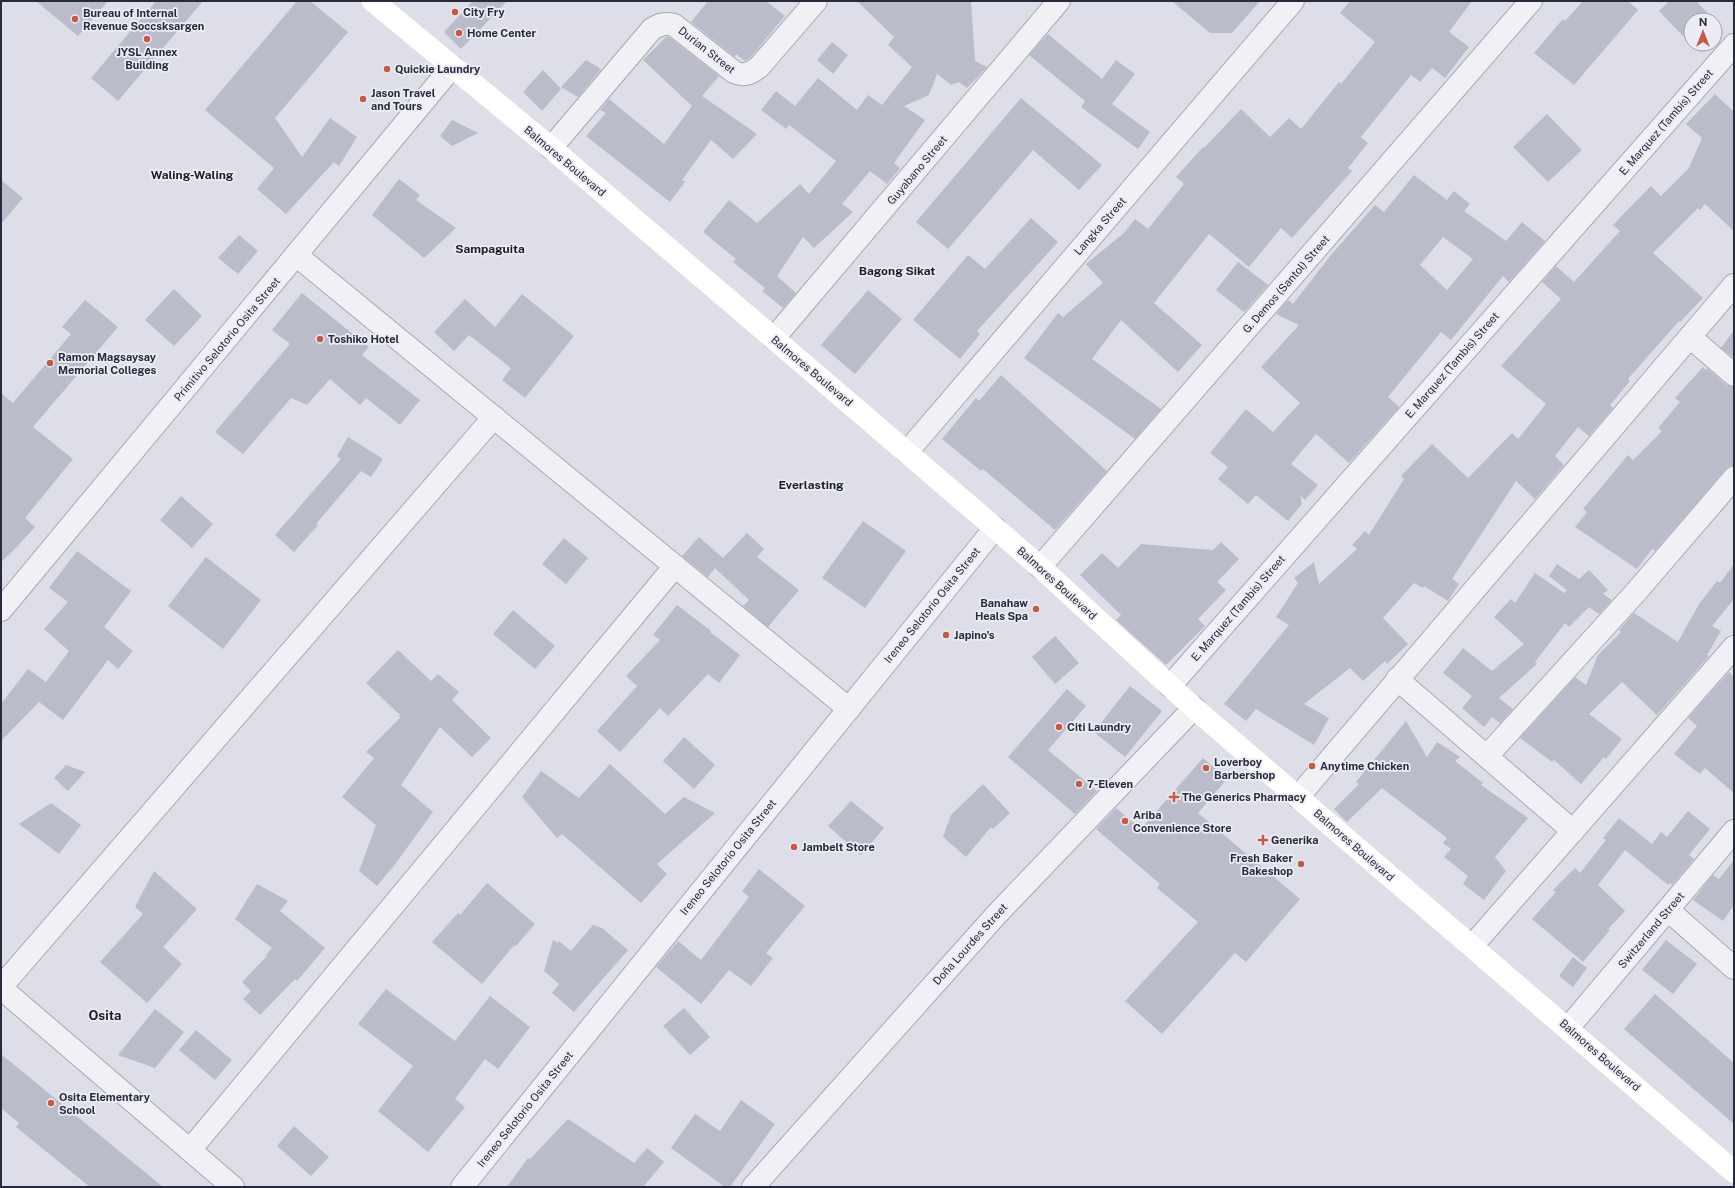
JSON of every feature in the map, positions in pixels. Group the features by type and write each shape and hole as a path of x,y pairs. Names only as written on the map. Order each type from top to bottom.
{"main road":[{"name":"Balmores Boulevard","path":"373,1 551,148 907,452 1040,567 1194,708 1734,1172"}],"street":[{"name":"Durian Street","path":"551,148 652,30 659,25 674,25 734,72 746,74 753,72 759,67 816,1"},
{"name":"Guyabano Street","path":"774,338 1059,1"},
{"name":"Langka Street","path":"907,452 1293,1"},
{"name":"G. Demos (Santol) Street","path":"1040,567 1531,1"},
{"name":"E. Marquez (Tambis) Street","path":"1170,686 1734,45"},
{"name":"Primitivo Selotorio Osita Street","path":"1,610 452,67"},
{"path":"296,255 849,709"},
{"path":"1298,797 1734,285"},
{"path":"1690,337 1734,375"},
{"path":"233,1187 1,988 494,417"},
{"path":"1487,756 1636,592 1734,478"},
{"name":"Ireneo Selotorio Osita Street","path":"462,1187 995,528"},
{"path":"190,1150 675,566"},
{"path":"1472,946 1734,647"},
{"path":"1397,679 1573,831"},
{"name":"Doña Lourdes Street","path":"753,1187 997,914 1194,708"},
{"name":"Switzerland Street","path":"1568,1028 1734,831"},
{"path":"1668,910 1734,968"}],"building":[{"name":"Bureau of Internal Revenue Soccsksargen","path":"36,1 108,1 78,36"},
{"name":"JYSL Annex Building","path":"156,1 203,1 118,101 91,78"},
{"path":"297,1 310,1 348,32 275,118 302,157 330,118 357,137 339,166 334,162 286,214 257,189 274,168 205,110"},
{"path":"473,1 507,1 461,49 444,32"},
{"path":"708,1 766,1 785,16 750,58 745,61 736,54 735,57 691,22"},
{"path":"857,1 971,1 975,61 987,67 967,88 959,82 951,85 937,74 929,95 904,106 925,120 894,163 900,168 887,184 870,171 842,204 853,212 814,248 803,237 777,276 796,293 783,308 762,291 765,288 733,262 736,259 703,232 729,200 757,223 800,184 809,194 836,161 789,125 786,129 761,110 776,91 795,106 818,78 857,110 868,95 882,105 912,67 888,45 894,37"},
{"path":"1172,1 1260,1 1232,33 1210,33"},
{"path":"1350,1 1472,1 1449,32 1469,47 1445,78 1432,68 1420,82 1411,75 1361,137 1368,143 1348,168 1352,171 1292,238 1281,228 1249,267 1209,234 1154,303 1202,345 1178,372 1121,320 1092,359 1161,409 1135,439 1024,358 1058,313 1063,317 1103,283 1086,264 1124,233 1135,219 1148,229 1184,184 1176,177 1203,147 1204,148 1241,109 1270,137 1289,118 1301,129 1339,82 1341,84 1375,42 1340,13"},
{"path":"1583,1 1628,1 1638,10 1574,85 1534,53 1563,19 1565,21"},
{"path":"1669,1 1696,1 1707,12 1683,12 1683,36 1659,11"},
{"path":"1048,34 1102,79 1116,60 1135,74 1112,104 1150,132 1138,149 1081,107 1085,101 1029,55"},
{"path":"666,37 669,37 719,76 702,96 757,134 733,159 711,140 682,180 685,182 670,202 586,136 606,113 600,110 609,99 664,144 692,106 643,60"},
{"path":"832,42 848,55 833,74 817,60"},
{"path":"586,60 601,69 578,97 561,87"},
{"path":"543,70 561,89 542,111 523,92"},
{"path":"1715,94 1734,112 1734,231 1705,204 1700,210 1698,208 1653,253 1703,298 1680,322 1679,321 1628,379 1630,381 1610,405 1613,408 1589,436 1578,427 1555,456 1564,465 1535,499 1516,481 1452,579 1459,584 1448,601 1424,586 1423,588 1414,583 1383,618 1408,644 1387,664 1385,661 1363,681 1350,668 1304,704 1329,718 1314,745 1256,709 1246,721 1224,704 1289,625 1276,617 1298,583 1294,578 1314,562 1319,584 1357,549 1352,545 1365,531 1369,535 1404,479 1401,476 1432,444 1468,478 1512,433 1518,439 1546,404 1501,366 1561,299 1542,282 1556,266 1574,282 1620,231 1613,225 1651,186 1661,196 1689,168 1702,138 1686,124"},
{"path":"1021,98 1102,165 1079,190 1033,150 948,249 916,222"},
{"path":"1547,114 1582,150 1548,182 1513,147"},
{"path":"452,120 478,133 452,146 440,136"},
{"path":"1414,175 1447,200 1454,191 1470,204 1464,211 1506,241 1522,222 1545,241 1509,282 1503,276 1451,340 1441,332 1388,397 1399,407 1349,463 1316,434 1291,464 1318,485 1305,500 1300,495 1302,504 1288,521 1256,495 1248,504 1218,479 1228,467 1210,453 1246,409 1273,432 1300,403 1261,367 1299,325 1276,314 1288,300 1293,304 1331,255 1375,205 1384,212","holes":["1443,237 1473,259 1447,290 1420,265"]},
{"path":"399,179 420,195 416,200 456,228 424,258 372,215"},
{"path":"1,180 23,198 1,224"},
{"path":"1031,218 1058,242 977,331 980,334 960,359 913,320 968,255 985,269"},
{"path":"239,235 258,251 238,274 218,258"},
{"path":"1238,262 1268,285 1244,312 1216,290"},
{"path":"174,289 202,316 174,346 145,320"},
{"path":"868,290 902,319 855,374 821,345"},
{"path":"302,293 369,347 362,355 420,400 400,425 366,398 360,405 330,379 307,405 291,398 243,454 215,432 290,344 272,330"},
{"path":"522,294 574,336 525,398 502,380 511,368 469,335 454,351 434,332 465,299 495,327"},
{"path":"85,300 118,327 33,427 73,459 25,518 35,527 1,562 1,393 13,403 71,334 62,327"},
{"path":"1734,330 1734,358 1721,348"},
{"path":"1703,367 1706,370 1707,368 1726,385 1734,387 1734,466 1730,466 1725,470 1655,551 1652,549 1637,569 1575,527 1587,512 1583,509 1628,455 1633,460 1662,431 1658,428 1680,402 1675,398"},
{"path":"1001,375 1107,471 1055,530 983,469 981,471 942,439 976,398 979,401"},
{"path":"348,437 383,459 371,477 361,471 316,524 318,525 294,552 275,535 341,459 337,456"},
{"path":"181,496 213,524 192,548 160,520"},
{"path":"863,521 906,551 865,608 822,578"},
{"path":"747,533 764,549 757,557 799,590 768,627 743,606 749,600 715,568 708,577 682,556 699,537 723,558"},
{"path":"564,538 588,558 566,584 542,564"},
{"path":"1221,542 1239,559 1217,582 1226,590 1198,619 1205,626 1166,665 1116,620 1121,615 1080,575 1102,553 1118,568 1141,544 1213,550"},
{"path":"77,551 131,591 104,627 133,651 118,669 108,660 63,720 39,702 1,741 1,704 28,669 46,682 69,651 44,629 68,602 49,588"},
{"path":"206,557 261,600 223,649 168,606"},
{"path":"1557,564 1579,579 1589,570 1608,590 1603,594 1612,600 1599,614 1589,607 1569,627 1565,623 1535,662 1537,664 1499,698 1513,709 1500,723 1492,717 1484,727 1462,708 1472,696 1443,673 1463,648 1492,671 1524,644 1494,617 1511,599 1515,603 1535,573 1564,593 1567,590 1549,576"},
{"path":"1734,564 1734,599 1712,626 1721,631 1707,655 1709,656 1657,715 1622,682 1589,714 1622,739 1606,759 1604,757 1581,784 1554,760 1552,762 1520,738 1575,677 1586,685 1598,655 1621,632 1619,630 1634,613 1678,642 1699,604 1717,581 1720,583"},
{"path":"677,605 740,655 719,683 708,674 668,716 660,708 620,752 597,731 637,686 626,676 660,640 653,635"},
{"path":"513,610 555,646 535,669 493,634"},
{"path":"1055,636 1079,663 1055,684 1032,657"},
{"path":"398,650 431,681 438,674 459,692 452,700 491,738 472,757 440,727 401,785 433,812 396,863 377,886 359,871 376,825 342,797 374,758 366,752 400,718 400,715 366,683"},
{"path":"1729,672 1734,677 1734,793 1705,768 1700,774 1674,754 1697,726 1688,718"},
{"path":"1130,686 1162,711 1125,757 1094,732"},
{"path":"1067,689 1086,706 1048,750 1097,791 1075,814 1008,757"},
{"path":"1406,721 1427,757 1437,742 1460,757 1455,761 1483,783 1481,785 1528,818 1495,857 1506,871 1484,900 1463,884 1468,876 1444,857 1451,849 1443,843 1447,838 1382,788 1347,822 1334,809 1359,784 1356,782"},
{"path":"684,737 715,765 694,789 663,761"},
{"path":"1203,758 1227,779 1198,813 1300,899 1246,962 1235,953 1162,1034 1125,1001 1198,922 1157,888 1160,884 1096,829 1116,808 1141,829"},
{"path":"610,764 665,814 684,797 715,813 657,864 667,874 641,903 562,834 557,838 522,797 541,771 579,798"},
{"path":"66,765 85,772 68,791 54,778"},
{"path":"983,784 1010,813 993,829 991,827 966,857 943,837 951,815"},
{"path":"851,801 884,828 861,855 828,826"},
{"path":"51,803 81,825 59,854 19,824"},
{"path":"1688,811 1710,829 1689,855 1694,859 1672,885 1670,883 1668,885 1625,850 1598,885 1625,911 1608,929 1610,930 1583,962 1532,919 1556,892 1553,890 1575,868 1580,873 1606,840 1603,838 1619,818 1652,844 1661,832 1667,837"},
{"path":"1734,860 1734,905 1723,921 1693,900 1713,875 1719,879"},
{"path":"759,869 805,906 766,953 773,958 751,986 729,970 701,1004 656,967 678,941 701,960 749,897 742,891"},
{"path":"154,871 197,909 163,947 182,964 147,1003 100,962 143,914 135,907"},
{"path":"487,883 535,924 516,946 514,945 482,984 432,942 458,913 460,915"},
{"path":"257,884 288,901 280,911 325,948 297,981 295,979 260,1015 243,999 251,991 242,982 267,956 266,955 272,948 235,919"},
{"path":"593,925 602,928 628,950 574,1012 552,993 559,984 544,971 553,940 558,943 559,941 571,951"},
{"path":"1666,940 1697,964 1673,994 1642,970"},
{"path":"1573,957 1587,968 1573,987 1559,976"},
{"path":"386,989 455,1041 490,996 530,1027 498,1069 485,1059 455,1099 465,1107 428,1152 378,1111 413,1066 358,1024"},
{"path":"1655,994 1734,1063 1734,1124 1624,1029"},
{"path":"684,1008 710,1037 690,1055 663,1026"},
{"path":"155,1009 184,1032 155,1068 118,1055"},
{"path":"196,1030 232,1060 215,1080 179,1050"},
{"path":"1,1054 163,1187 90,1187 16,1127 19,1123 1,1108"},
{"path":"741,1100 775,1124 730,1187 725,1187 671,1148 695,1114 720,1131"},
{"path":"568,1119 634,1163 647,1148 664,1162 643,1187 507,1187 528,1158 530,1159"},
{"path":"294,1126 329,1157 311,1176 277,1146"}],"place":[{"name":"City Fry","path":"455,12"},
{"name":"Bureau of Internal Revenue Soccsksargen","path":"75,19"},
{"name":"Home Center","path":"459,33"},
{"name":"JYSL Annex Building","path":"147,39"},
{"name":"Quickie Laundry","path":"387,69"},
{"name":"Jason Travel and Tours","path":"363,99"},
{"name":"Toshiko Hotel","path":"320,339"},
{"name":"Ramon Magsaysay Memorial Colleges","path":"50,363"},
{"name":"Banahaw Heals Spa","path":"1036,609"},
{"name":"Japino's","path":"946,635"},
{"name":"Citi Laundry","path":"1059,727"},
{"name":"Anytime Chicken","path":"1312,766"},
{"name":"Loverboy Barbershop","path":"1206,768"},
{"name":"7-Eleven","path":"1079,784"},
{"name":"The Generics Pharmacy","path":"1174,797"},
{"name":"Ariba Convenience Store","path":"1125,821"},
{"name":"Generika","path":"1263,840"},
{"name":"Jambelt Store","path":"794,847"},
{"name":"Fresh Baker Bakeshop","path":"1301,864"},
{"name":"Osita Elementary School","path":"51,1103"}],"district":[{"name":"Waling-Waling","path":"192,175"},
{"name":"Sampaguita","path":"490,249"},
{"name":"Bagong Sikat","path":"897,271"},
{"name":"Everlasting","path":"811,485"},
{"name":"Osita","path":"105,1015"}]}
